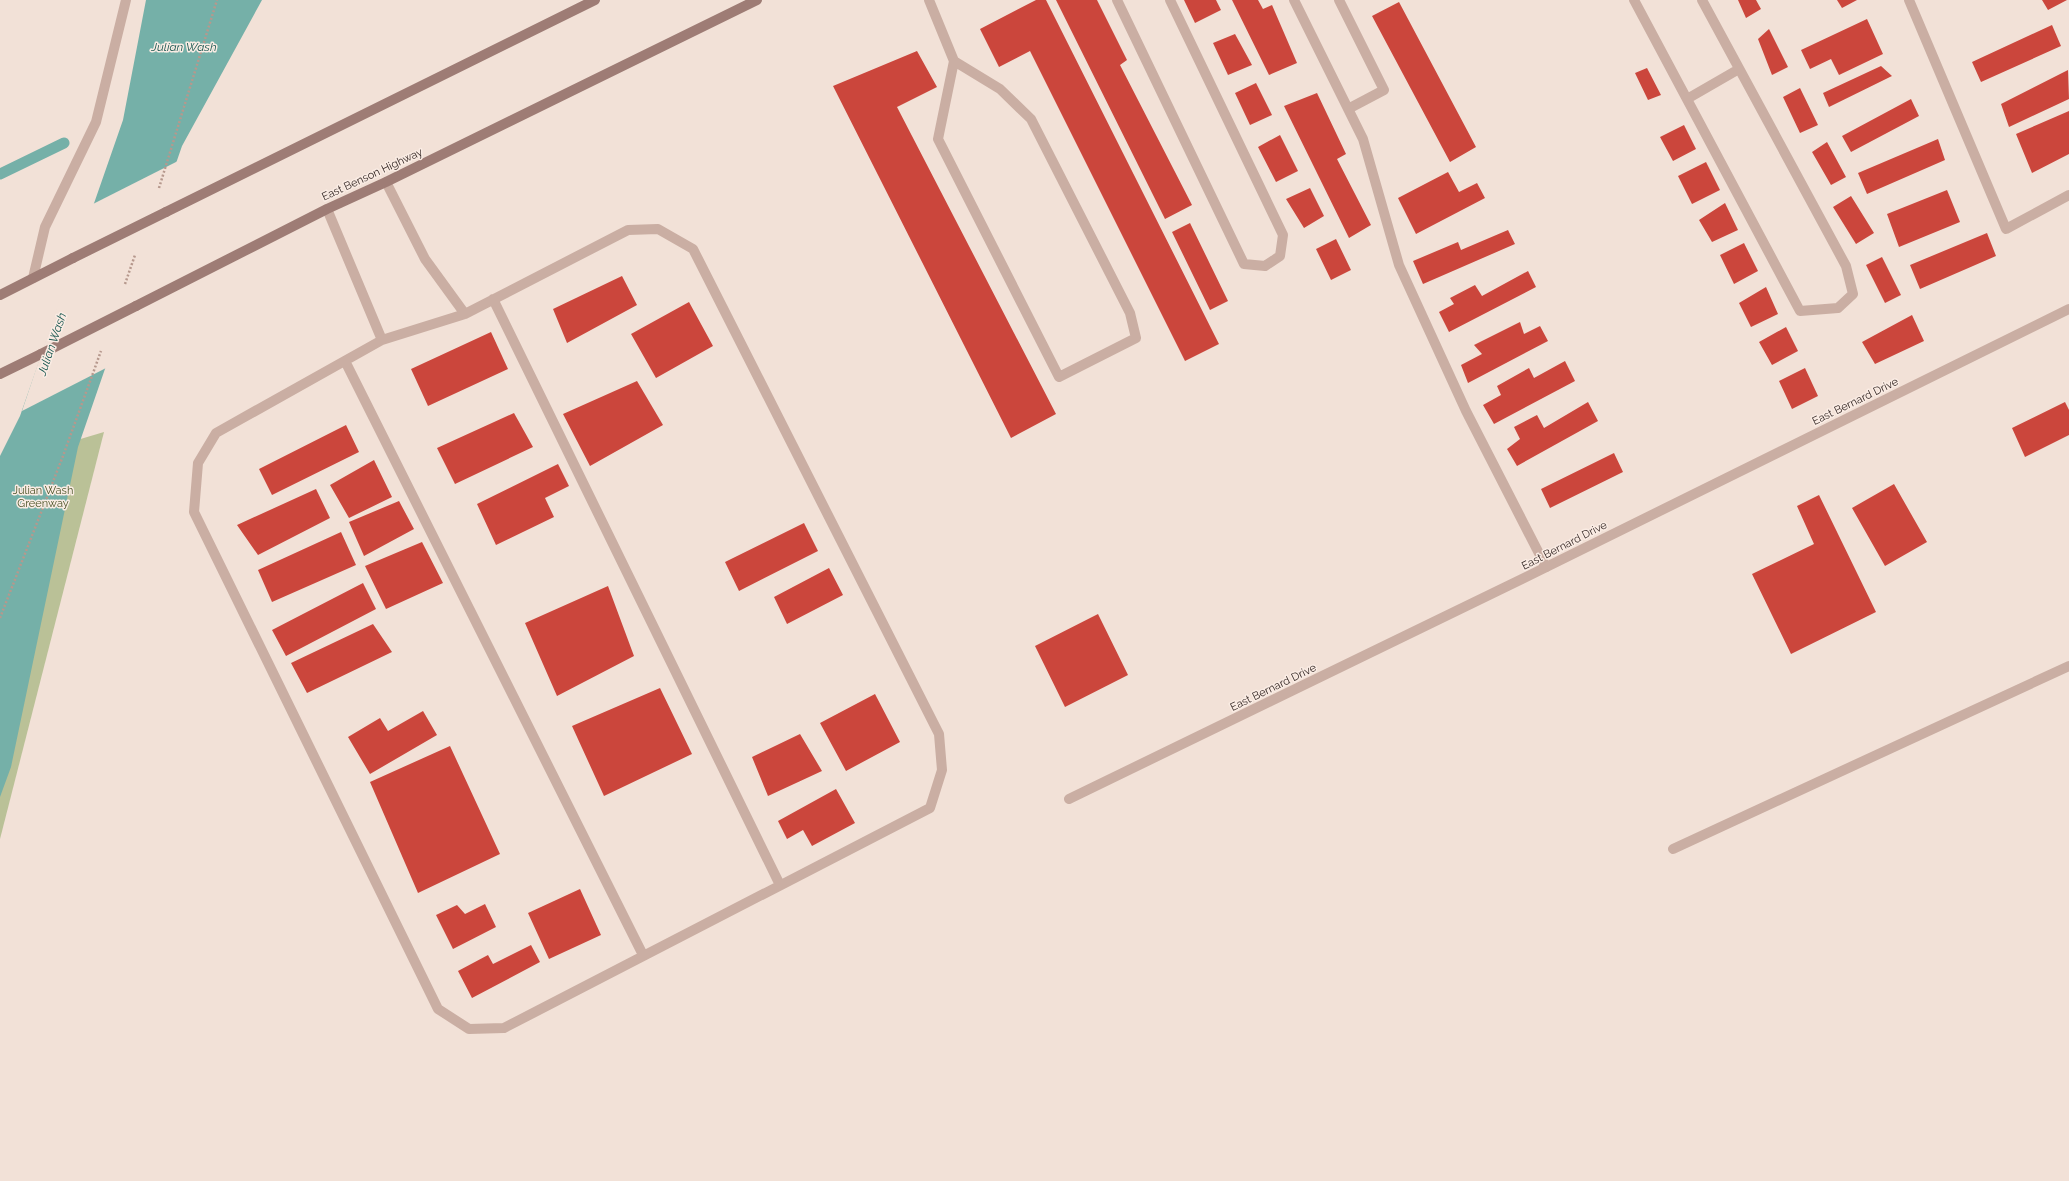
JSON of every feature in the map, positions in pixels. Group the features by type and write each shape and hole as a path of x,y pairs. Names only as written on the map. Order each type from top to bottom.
{"main road":[{"path":"0,295 595,0"},
{"name":"East Benson Highway","path":"0,374 327,209 386,182 757,0"}],"street":[{"path":"33,278 45,227 96,122 126,0"},
{"path":"929,0 954,61 938,139 1059,378 1136,338 1130,313 1031,119 1000,90 954,61"},
{"path":"1117,0 1244,264 1265,266 1280,256 1283,235 1170,0"},
{"path":"1294,0 1363,139 1399,265 1466,411 1546,567"},
{"path":"1339,0 1384,90 1348,109"},
{"path":"1634,0 1800,310 1838,308 1853,294 1846,266 1702,0"},
{"path":"1909,0 2006,229 2069,195"},
{"path":"1687,99 1739,69"},
{"path":"386,182 425,259 465,314"},
{"path":"327,209 382,340"},
{"path":"658,229 693,249 939,734 942,770 930,808 504,1028 469,1029 438,1009 194,512 198,463 216,433 382,340 465,314 628,230 658,229"},
{"path":"493,299 780,885"},
{"name":"East Bernard Drive","path":"1069,799 1546,567 2069,309"},
{"path":"345,361 644,955"},
{"path":"1673,849 2069,666"}],"green space":[{"name":"Julian Wash Greenway","path":"104,432 0,839 0,463"}],"water":[{"name":"Julian Wash","path":"146,0 262,0 182,146 78,447 11,767 0,797 0,456 20,416 123,120"}],"pier":[{"path":"178,161 108,367 22,411 91,205"}],"building":[{"path":"1036,0 1046,0 1219,344 1185,361 1030,51 999,67 980,29"},
{"path":"1056,0 1097,0 1127,60 1120,65 1192,205 1165,219"},
{"path":"1184,0 1216,0 1221,10 1195,23"},
{"path":"1232,0 1258,0 1263,9 1272,5 1297,63 1269,75"},
{"path":"1738,0 1756,0 1761,9 1746,18"},
{"path":"1837,0 1857,0 1842,8"},
{"path":"2042,0 2067,0 2048,10"},
{"path":"1399,2 1476,147 1450,162 1372,16"},
{"path":"1867,19 1883,54 1839,75 1831,59 1810,69 1801,50"},
{"path":"2052,25 2061,46 1981,82 1972,62"},
{"path":"1769,29 1788,67 1772,75 1758,39"},
{"path":"1235,34 1252,65 1228,75 1213,43"},
{"path":"917,51 937,87 897,107 1056,414 1011,438 833,86"},
{"path":"1881,66 1892,76 1829,107 1823,93"},
{"path":"1647,68 1661,95 1648,100 1635,73"},
{"path":"2068,70 2069,99 2009,127 2001,104"},
{"path":"1256,83 1272,115 1250,125 1235,93"},
{"path":"1800,88 1818,125 1800,133 1783,97"},
{"path":"1317,93 1346,154 1337,159 1371,225 1349,238 1284,106"},
{"path":"1911,99 1919,116 1851,152 1842,136"},
{"path":"2069,111 2069,154 2032,173 2016,134"},
{"path":"1684,125 1696,149 1673,161 1660,137"},
{"path":"1280,135 1298,171 1276,182 1258,147"},
{"path":"1938,139 1945,160 1867,194 1858,173"},
{"path":"1827,142 1846,177 1831,185 1812,152"},
{"path":"1706,162 1720,190 1692,204 1678,176"},
{"path":"1448,172 1459,192 1477,183 1485,198 1416,234 1398,198"},
{"path":"1310,188 1324,216 1304,228 1286,199"},
{"path":"1947,190 1960,222 1899,247 1887,214"},
{"path":"1851,196 1874,233 1856,244 1833,207"},
{"path":"1725,203 1738,230 1712,242 1699,220"},
{"path":"1190,223 1228,301 1210,310 1172,232"},
{"path":"1508,230 1515,244 1423,284 1413,261 1458,242 1461,250"},
{"path":"1987,233 1996,256 1920,289 1910,265"},
{"path":"1336,239 1351,270 1331,280 1316,249"},
{"path":"1744,243 1758,271 1734,284 1720,255"},
{"path":"1882,257 1901,295 1885,303 1866,265"},
{"path":"1528,271 1536,287 1449,332 1439,312 1454,304 1450,298 1475,285 1482,296"},
{"path":"622,276 637,305 567,343 553,309"},
{"path":"1766,287 1778,314 1751,327 1739,303"},
{"path":"689,302 713,346 656,378 631,334"},
{"path":"1912,315 1924,341 1875,364 1862,342"},
{"path":"1520,322 1524,334 1540,326 1548,341 1468,383 1461,365 1482,354 1474,345"},
{"path":"1786,327 1798,351 1772,365 1759,342"},
{"path":"491,332 508,369 428,406 411,369"},
{"path":"1565,361 1575,381 1494,424 1483,405 1501,395 1497,386 1529,368 1534,378"},
{"path":"1805,368 1818,396 1792,409 1779,381"},
{"path":"637,381 663,425 590,466 563,414"},
{"path":"1588,402 1598,421 1517,466 1507,449 1520,439 1514,427 1537,415 1544,428"},
{"path":"2065,402 2069,410 2069,435 2025,457 2012,428"},
{"path":"514,413 533,447 455,484 437,448"},
{"path":"346,425 359,452 272,495 259,469"},
{"path":"1614,453 1623,472 1550,508 1541,489"},
{"path":"374,460 392,497 349,518 330,485"},
{"path":"558,464 569,486 545,498 554,517 496,545 477,504"},
{"path":"1894,484 1927,542 1885,566 1852,508"},
{"path":"316,489 330,518 258,555 237,525"},
{"path":"1819,495 1876,612 1791,654 1752,574 1814,544 1797,506"},
{"path":"399,501 414,529 364,556 349,522"},
{"path":"804,523 818,551 739,591 725,562"},
{"path":"341,532 356,565 272,602 258,570"},
{"path":"422,542 443,583 386,609 365,566"},
{"path":"829,568 843,595 787,624 774,597"},
{"path":"363,583 376,609 286,656 272,630"},
{"path":"608,586 634,656 557,696 525,623"},
{"path":"1098,614 1128,675 1065,707 1035,646"},
{"path":"373,624 392,652 307,693 291,663"},
{"path":"660,688 692,754 604,796 572,726"},
{"path":"875,694 900,742 846,771 820,723"},
{"path":"423,711 437,735 370,774 348,737 380,718 388,731"},
{"path":"800,734 822,771 768,796 752,757"},
{"path":"450,746 500,854 418,893 370,782"},
{"path":"836,789 855,823 812,846 803,830 787,839 778,821"},
{"path":"580,889 601,935 549,959 528,913"},
{"path":"485,904 496,927 453,949 436,915 457,905 465,914"},
{"path":"531,945 540,962 472,998 458,971 488,955 493,964"}],"waterway":[{"path":"0,174 64,143"}]}
